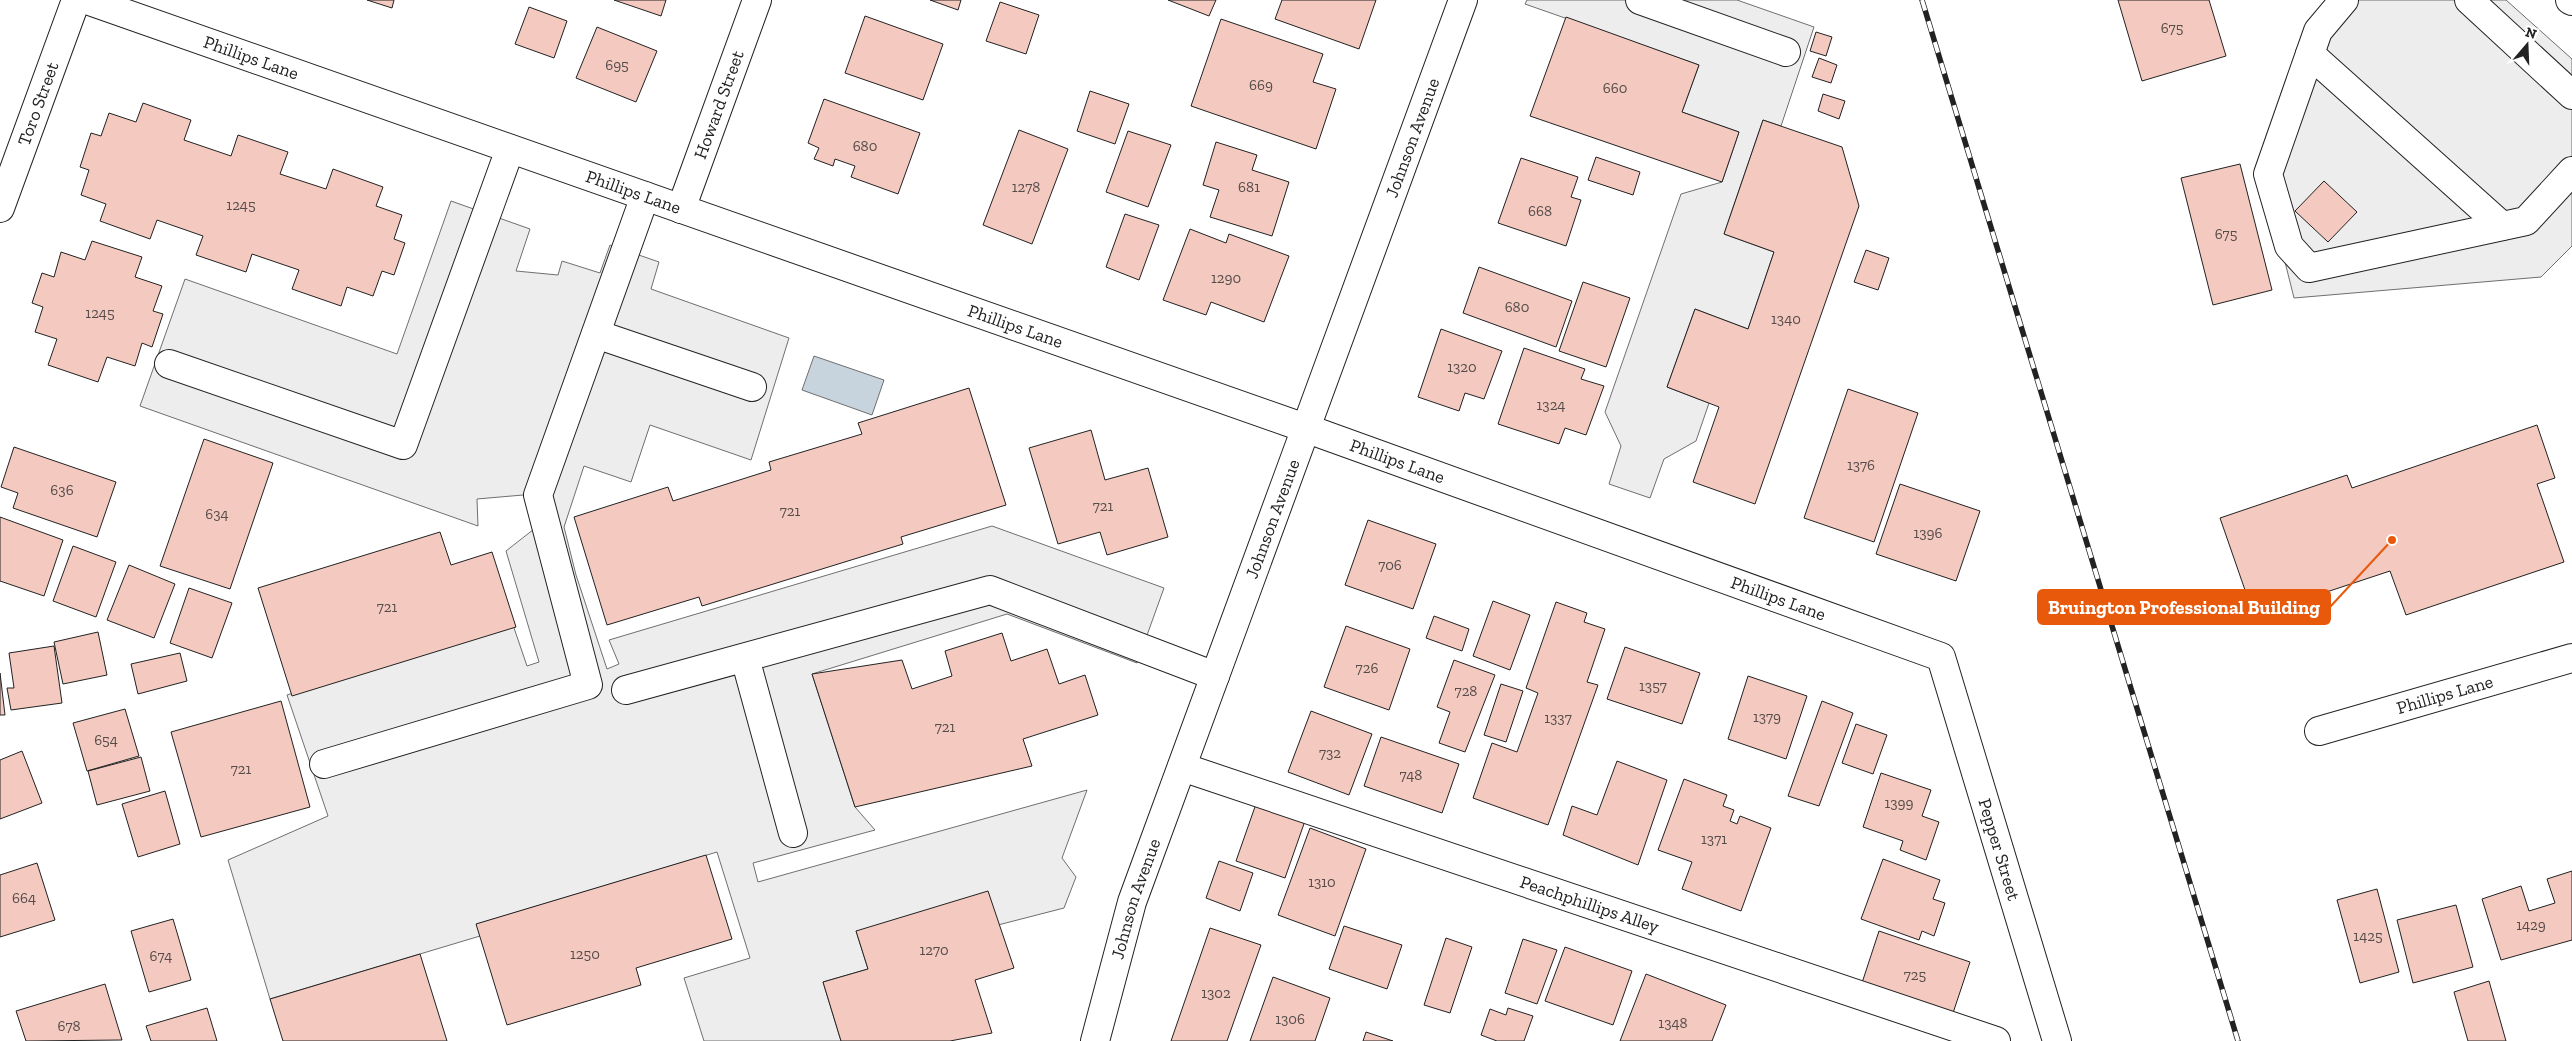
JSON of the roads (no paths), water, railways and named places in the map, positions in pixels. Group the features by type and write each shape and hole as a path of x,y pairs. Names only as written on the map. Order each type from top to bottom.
{"street":[{"name":"Toro Street","path":"0,208 76,0"},
{"name":"Phillips Lane","path":"87,0 1305,428 1941,657"},
{"name":"Howard Street","path":"681,209 757,0"},
{"name":"Johnson Avenue","path":"1094,1041 1132,902 1463,0"},
{"path":"1640,0 1786,52"},
{"path":"2344,0 2318,31 2268,174 2289,246 2309,268 2526,221 2572,171"},
{"path":"2469,0 2572,96"},
{"path":"2310,54 2502,226"},
{"path":"169,364 402,445 510,149"},
{"path":"324,764 588,685 538,495 646,196"},
{"path":"596,334 752,387"},
{"path":"626,690 990,590 1215,676"},
{"name":"Pepper Street","path":"1941,657 2057,1041"},
{"path":"745,658 794,833"},
{"name":"Phillips Lane","path":"2319,731 2572,658"},
{"name":"Peachphillips Alley","path":"1182,767 1996,1041"}],"railway":[{"path":"1922,0 2238,1041"}],"place":[{"name":"Bruington Professional Building","path":"2392,540"}]}
